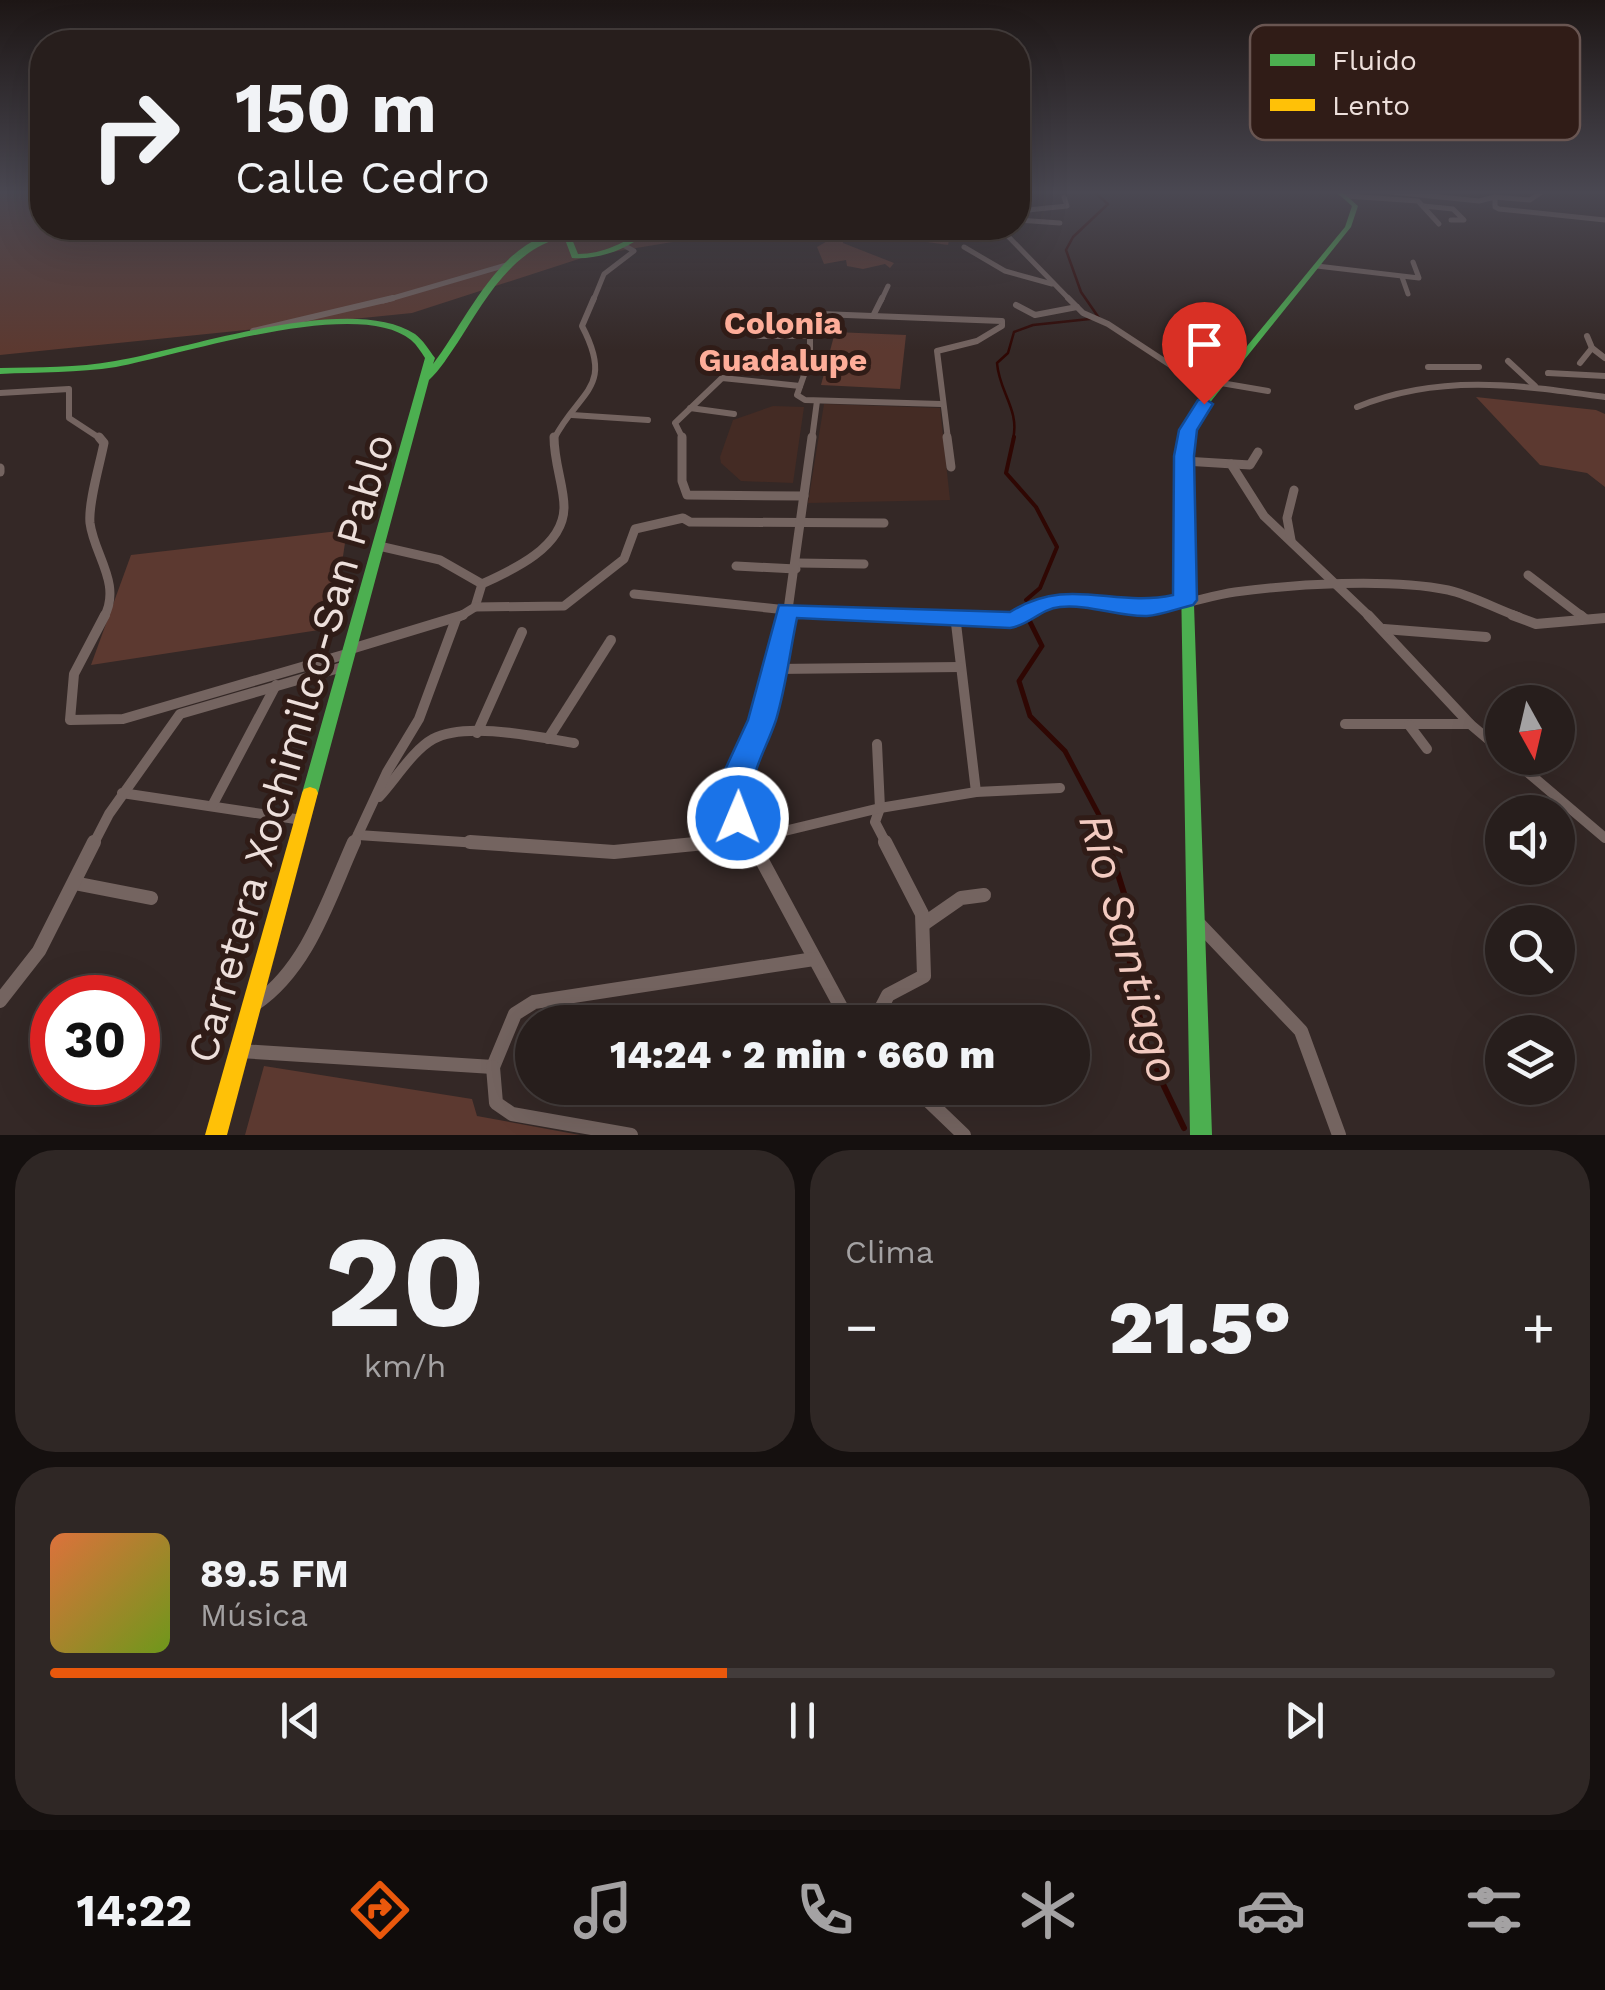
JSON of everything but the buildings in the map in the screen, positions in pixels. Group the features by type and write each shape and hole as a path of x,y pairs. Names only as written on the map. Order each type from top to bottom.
{"street":[{"path":"426,379 510,264 530,244"},
{"path":"569,244 572,254 579,257 600,256 627,244"},
{"path":"1015,244 1093,319 1217,388 1268,391"},
{"path":"1201,1135 1185,600 1184,461 1188,430 1333,244"},
{"path":"474,607 482,584 504,574 551,539 560,526 564,511 555,470 554,437 572,415 598,358 582,326 604,274 634,251 624,246"},
{"path":"964,246 1004,270 1054,285"},
{"path":"1317,266 1419,278 1413,262"},
{"path":"3,371 118,363 419,292 510,264"},
{"path":"1402,277 1408,294"},
{"path":"874,314 888,286"},
{"path":"1016,305 1035,315 1077,307"},
{"path":"941,404 799,398 810,358 810,322 821,314 874,314 957,320 989,318 1004,324 977,341 938,348 941,404 951,467"},
{"path":"253,331 331,322 396,330 408,334 428,351 426,379"},
{"path":"756,336 808,336"},
{"path":"1587,336 1592,348 1605,358"},
{"path":"1580,364 1592,348"},
{"path":"732,355 810,358"},
{"path":"1508,361 1537,388"},
{"path":"1428,367 1479,367"},
{"path":"1455,368 1472,384"},
{"path":"1548,373 1605,376"},
{"path":"800,386 722,378 674,423 684,442 682,480 686,495 804,496"},
{"name":"Carretera Xochimilco-San Pablo","path":"216,1135 426,379"},
{"path":"1358,407 1406,387 1472,384 1605,397"},
{"path":"0,393 70,389 69,418 104,443 90,523 108,571 108,610 74,674 69,718 86,722 123,720 349,656"},
{"path":"817,401 797,566 776,669 756,736 737,774 734,799 738,818 840,1005"},
{"path":"690,408 734,414"},
{"path":"572,415 648,420"},
{"path":"1184,461 1254,464 1258,452"},
{"path":"1231,464 1264,516 1338,583 1485,737"},
{"path":"1290,540 1287,518 1294,490"},
{"path":"0,1001 39,951 122,794 180,714 277,684 456,619 474,607 528,601 570,603 624,559 635,529 684,518 690,522 884,523"},
{"path":"380,546 440,560 482,584"},
{"path":"736,566 864,564"},
{"path":"1528,575 1585,619"},
{"path":"634,594 787,610 955,614 1010,620 1056,600 1087,599 1147,608 1275,587 1338,583 1448,590 1536,624 1605,618"},
{"path":"955,614 976,792"},
{"path":"252,1006 290,976 370,807 418,719 456,619"},
{"path":"1383,629 1486,637"},
{"path":"476,733 522,632"},
{"path":"548,738 611,640"},
{"path":"776,669 960,667"},
{"path":"212,806 277,684"},
{"path":"1345,724 1470,724"},
{"path":"1409,725 1427,749"},
{"path":"370,807 431,740 442,735 476,733 574,743"},
{"path":"876,744 880,808 875,822 925,923 924,976 888,995 883,1005"},
{"path":"1530,775 1605,838"},
{"path":"358,836 614,852 751,840 880,808 976,792 1060,788"},
{"path":"122,794 302,820"},
{"path":"74,883 150,898"},
{"path":"925,923 961,898 984,895"},
{"path":"1195,920 1301,1031 1339,1135"},
{"path":"630,1135 512,1114 496,1104 493,1067 515,1014 534,1002 814,959"},
{"path":"239,1050 493,1067"},
{"path":"933,1105 964,1135"}],"shaded area":[{"path":"0,244 661,244 588,256 412,313 0,355"},
{"path":"845,244 894,263 890,268 885,264 863,269 847,266 846,260 824,264 817,247"},
{"path":"835,332 906,335 900,389 821,385"},
{"path":"1476,397 1605,414 1605,487 1587,473 1540,465"},
{"path":"824,404 940,408 950,500 808,503"},
{"path":"773,406 804,407 793,483 741,481 721,463 720,457 733,420"},
{"path":"347,530 332,628 91,665 131,555"},
{"path":"264,1066 472,1099 477,1116 580,1135 245,1135"}],"waterway":[{"name":"Río Santiago","path":"1013,439 1014,419 997,363 1008,353 1014,332 1033,325 1099,318 1081,292 1066,250 1069,244"},
{"name":"Río Santiago","path":"1014,437 1006,473 1036,507 1057,547 1040,588 1026,600"},
{"name":"Río Santiago","path":"1028,618 1042,646 1019,681 1030,716 1065,751 1099,815 1108,842"},
{"name":"Río Santiago","path":"1108,842 1126,900 1131,981 1149,1055 1184,1128"}],"traffic: fast":[{"path":"428,377 505,269 536,244"},
{"path":"570,244 575,256 596,255 624,244"},
{"path":"1201,1135 1184,457 1188,431 1204,404 1334,244"},
{"path":"0,371 115,364 266,330 347,321 382,325 410,335 421,345 430,358 310,793"}],"traffic: slow":[{"path":"216,1135 310,793"}],"district":[{"name":"Colonia Guadalupe","path":"783,342"}],"route":[{"path":"738,818 734,799 737,774 762,720 787,610 955,614 1010,620 1056,600 1087,599 1147,608 1185,600 1184,456 1188,430 1204,404"}]}
